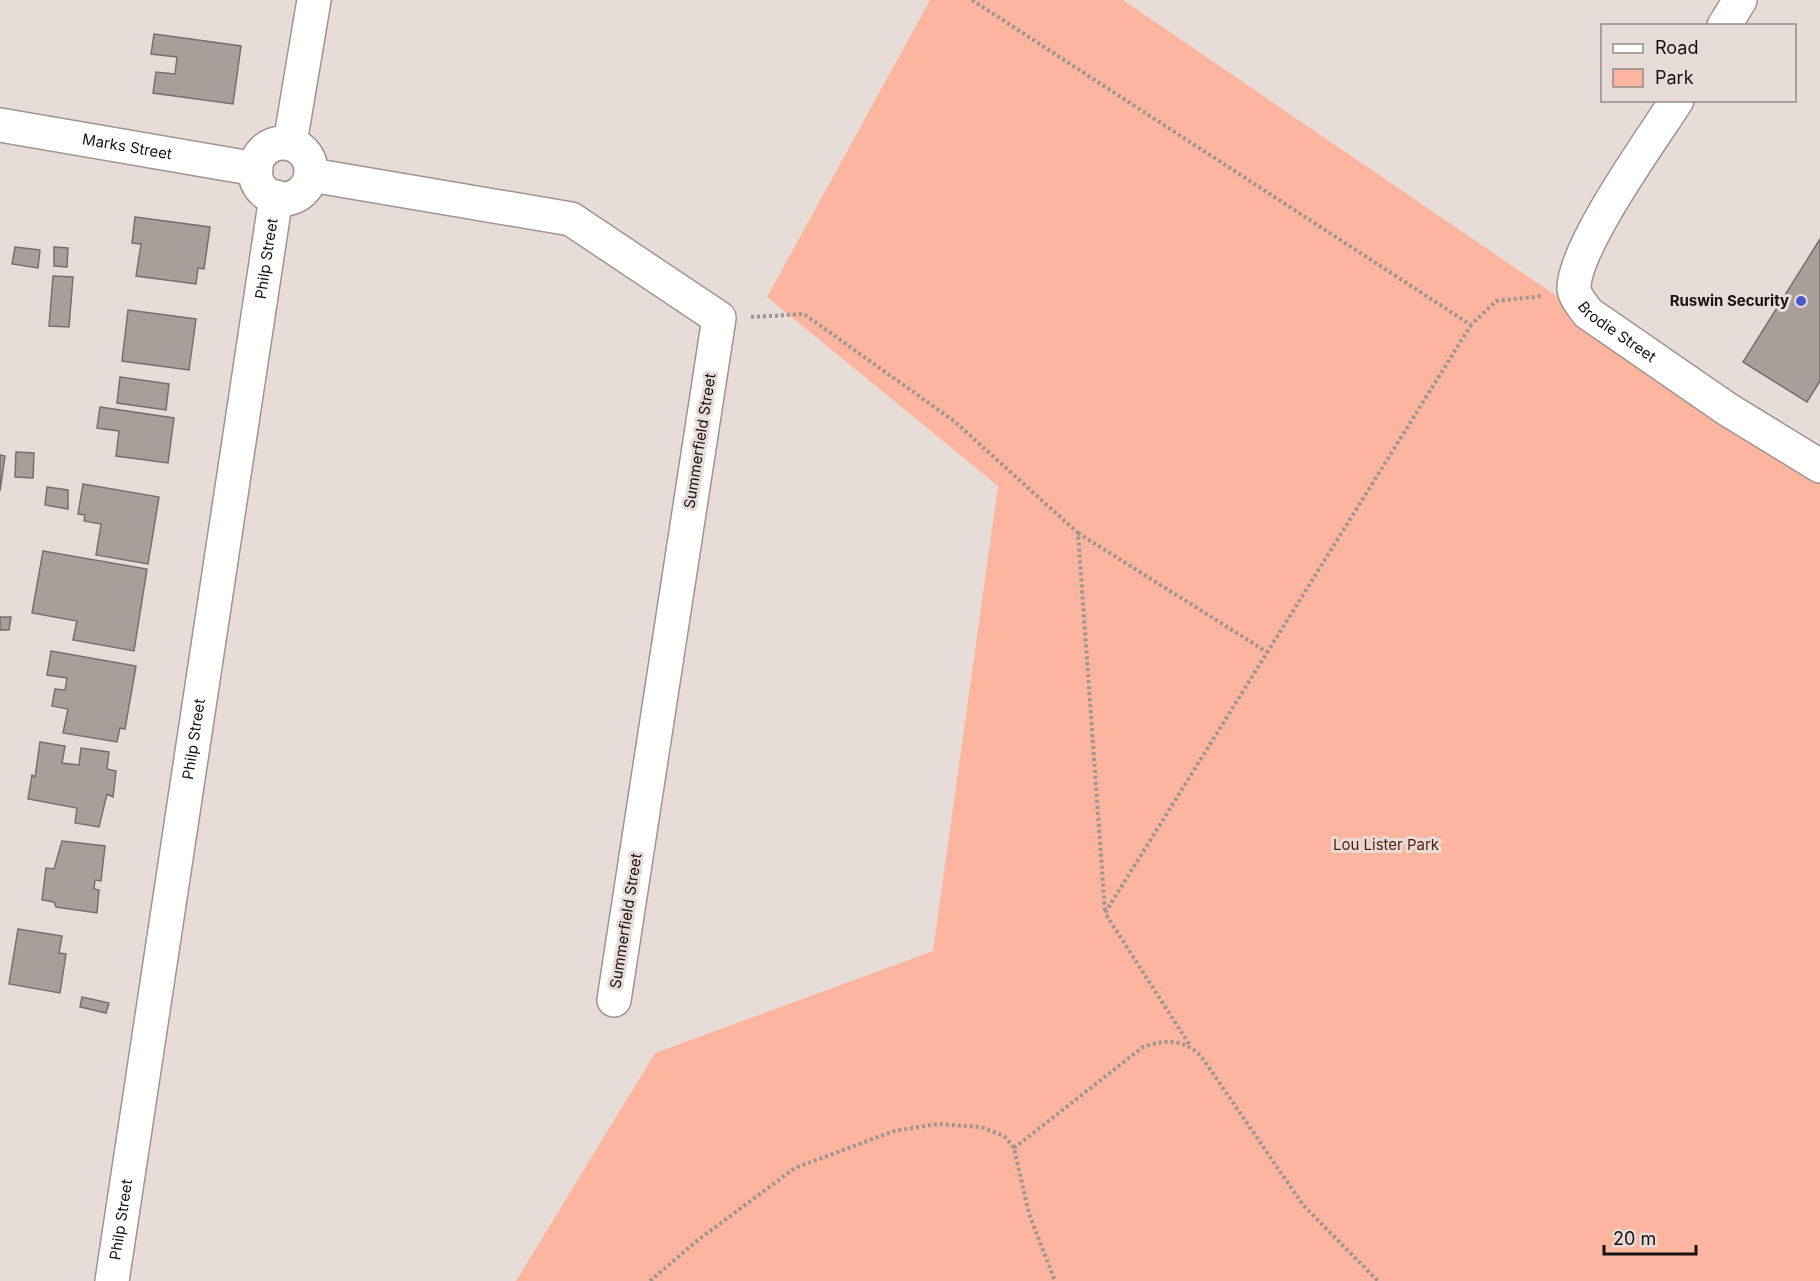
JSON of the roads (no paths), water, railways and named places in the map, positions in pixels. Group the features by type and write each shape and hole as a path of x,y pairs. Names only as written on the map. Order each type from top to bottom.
{"street":[{"path":"290,143 314,0"},
{"path":"1725,24 1740,0"},
{"name":"Brodie Street","path":"1676,102 1589,240 1575,270 1574,292 1588,313 1727,409 1820,466"},
{"name":"Marks Street","path":"0,124 256,169"},
{"path":"290,143 306,153 310,162 311,175 302,192 293,197 276,197 260,187 256,169 264,151 271,145 290,143"},
{"name":"Summerfield Street","path":"311,175 571,219 719,318 614,1000"},
{"name":"Philp Street","path":"112,1281 276,197"}],"place":[{"name":"Ruswin Security","path":"1801,301"}],"park label":[{"name":"Lou Lister Park","path":"1386,845"}]}
